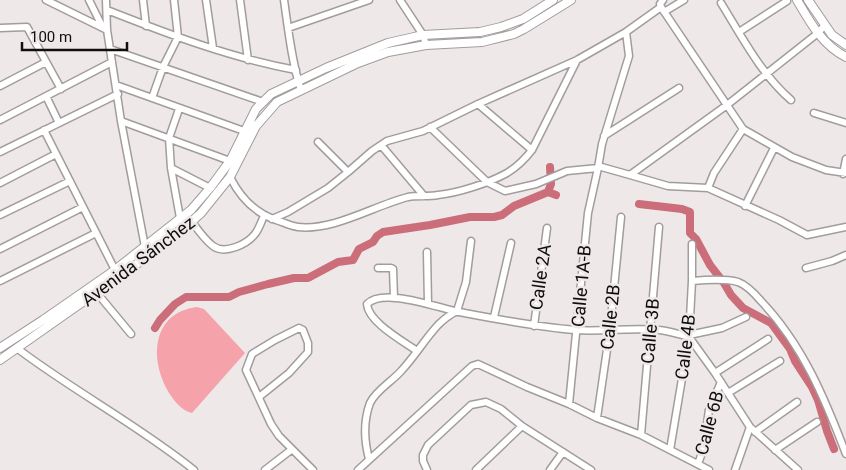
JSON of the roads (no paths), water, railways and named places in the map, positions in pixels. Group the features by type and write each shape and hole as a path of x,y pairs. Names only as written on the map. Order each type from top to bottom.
{"street":[{"path":"89,0 105,29 110,49 118,94 120,121 145,247 151,255"},
{"path":"105,29 106,0"},
{"path":"144,0 146,26"},
{"path":"152,98 163,67 178,36 174,0"},
{"path":"206,0 213,48"},
{"path":"240,0 248,60"},
{"path":"284,0 301,90"},
{"path":"288,28 369,0"},
{"path":"400,0 423,35 426,45"},
{"name":"Avenida Sánchez","path":"0,348 44,320 115,270 191,210 230,161 256,109 272,94 346,59 388,43 423,35 480,32 501,27 523,19 553,0"},
{"name":"Avenida Sánchez","path":"0,360 151,255 192,222 209,205 230,177 262,118 277,102 372,58 404,48 482,42 514,34 524,30 571,0"},
{"path":"272,219 308,201 381,145 407,137 577,60 626,32 663,6 684,0"},
{"path":"797,0 818,33 829,45 846,56"},
{"path":"808,0 824,26 832,35 846,45"},
{"path":"50,1 105,29"},
{"path":"739,32 787,2"},
{"path":"721,3 766,73 791,100"},
{"path":"663,6 743,130 792,157 826,170 845,174 846,159"},
{"path":"107,10 146,26 248,60 296,70"},
{"path":"630,175 727,105 818,33 824,26"},
{"path":"0,28 27,27 61,89"},
{"name":"Calle 1A-B","path":"569,404 588,214 604,136 629,56 626,32"},
{"path":"110,49 263,102"},
{"path":"230,177 235,188 248,203 264,216 297,227 321,226 362,214 400,199 414,196 438,195 487,182 508,173 523,162 532,150 577,60"},
{"path":"0,86 46,62"},
{"path":"0,120 112,62"},
{"path":"116,85 244,131"},
{"path":"604,136 679,88"},
{"path":"0,152 118,94"},
{"path":"46,96 58,123"},
{"path":"478,104 532,150"},
{"path":"179,108 169,138 171,168 180,218"},
{"path":"814,113 846,123"},
{"path":"120,121 230,161"},
{"path":"430,127 487,182 502,191 507,192 536,184 567,171 598,167 621,171 668,186 708,188 779,220 807,235 846,227"},
{"path":"44,130 115,270"},
{"path":"708,188 714,173 743,130"},
{"path":"318,142 348,172"},
{"path":"381,145 424,196"},
{"path":"745,206 774,148"},
{"path":"0,183 56,154"},
{"path":"171,168 210,188"},
{"path":"0,215 70,181"},
{"path":"0,250 83,207"},
{"path":"192,222 213,246 219,249 228,249 243,244 251,238 264,216"},
{"name":"Calle 2B","path":"598,418 610,329 620,217"},
{"name":"Calle 3B","path":"641,435 659,227"},
{"name":"Calle 2A","path":"534,326 547,228"},
{"path":"0,281 96,233"},
{"path":"457,312 466,282 471,241"},
{"path":"494,318 511,243"},
{"name":"Calle 4B","path":"670,450 689,336 692,244"},
{"path":"427,252 428,303"},
{"path":"806,268 846,255"},
{"path":"378,268 393,269 394,298"},
{"path":"692,281 738,282 751,290 772,312 792,340 816,380 846,454"},
{"path":"97,293 132,334"},
{"path":"417,352 380,324 367,309 366,304 369,301 394,298 428,303 457,312 534,326 577,330 650,329 689,336 722,328 746,316"},
{"path":"370,459 364,433 371,401 401,371 438,325 449,315 457,312"},
{"path":"259,397 289,373 308,352 308,343 303,330 299,328 288,333 252,354 246,370 271,424 279,436 313,470"},
{"path":"689,336 750,427 798,470"},
{"name":"Calle 6B","path":"715,373 768,340"},
{"path":"18,348 52,374 173,453 194,470"},
{"path":"728,393 780,361"},
{"path":"358,470 472,366 478,364 526,387 641,435 709,470"},
{"name":"Calle 6B","path":"698,464 703,450 709,410 721,382"},
{"path":"427,470 423,461 423,455 428,445 472,405 481,402 490,403 501,409 522,426 591,470"},
{"path":"755,432 797,402"},
{"path":"775,450 817,422"},
{"path":"476,470 522,426"},
{"path":"735,470 750,427"},
{"path":"265,470 291,450"},
{"path":"550,470 563,452"}],"waterway":[{"path":"550,167 551,184 548,192 556,195"},
{"path":"155,328 175,304 186,297 229,297 239,292 268,284 294,278 308,278 338,262 353,260 359,249 373,242 383,232 470,217 494,217 502,215 514,206 548,192"},
{"path":"639,204 682,209 690,212 690,233 696,239 710,265 731,295 743,308 771,323 790,349 818,400 834,449"}]}
